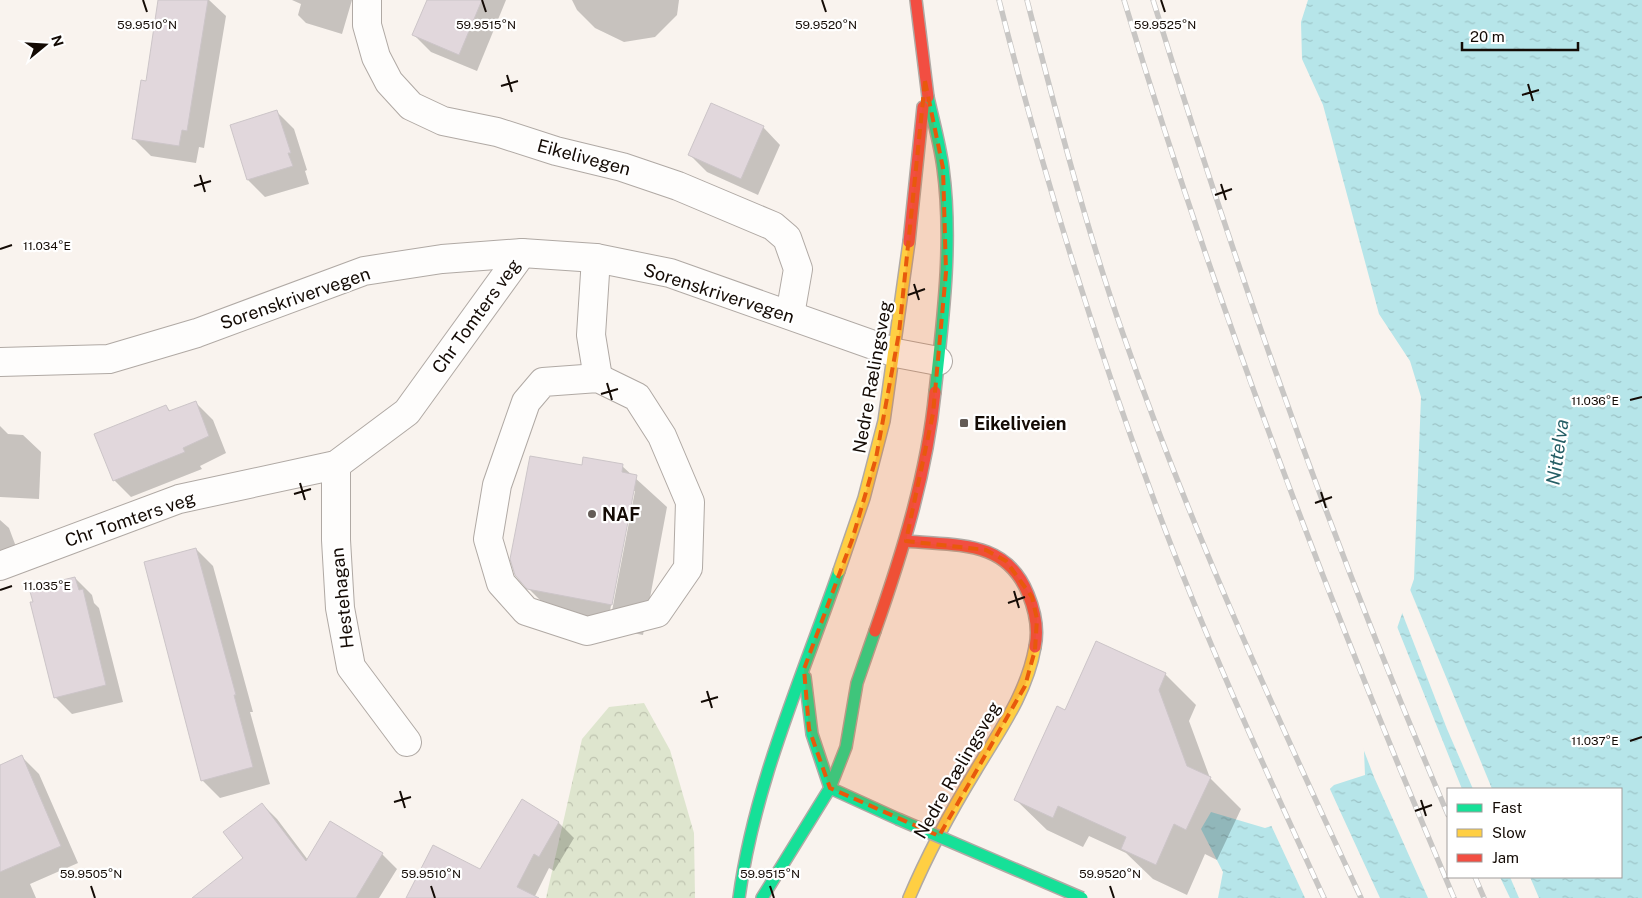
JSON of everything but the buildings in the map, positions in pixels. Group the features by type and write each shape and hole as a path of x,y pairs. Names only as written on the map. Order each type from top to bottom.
{"main road":[{"name":"Nedre Rælingsveg","path":"762,898 830,788 846,747 858,682 906,541 926,458 933,414 944,301 946,233 943,168 925,81 916,0"},
{"name":"Nedre Rælingsveg","path":"739,898 742,868 762,797 804,668 852,540 876,458 888,408 908,267 925,81"},
{"name":"Nedre Rælingsveg","path":"906,541 986,550 1006,561 1020,575 1032,596 1037,619 1036,650 1025,686 964,788 918,876 909,898"},
{"name":"Nedre Rælingsveg","path":"804,668 809,729 830,788 1082,898"}],"street":[{"name":"Eikelivegen","path":"367,0 367,25 376,57 390,82 411,106 443,121 497,132 556,151 622,167 687,189 773,226 787,238 798,269 790,315"},
{"name":"Sorenskrivervegen","path":"0,362 110,359 197,333 364,271 442,259 522,253 596,258 670,273 896,353 938,361"},
{"name":"Chr Tomters veg","path":"0,566 179,499 336,465 407,412 522,253"},
{"path":"596,258 591,335 598,378"},
{"path":"598,378 636,398 662,436 690,502 688,568 657,612 587,631 526,611 501,583 488,539 497,485 526,402 543,382 598,378"},
{"name":"Hestehagan","path":"336,465 336,540 340,608 351,667 407,742"}],"highlighted area":[{"path":"925,81 943,168 946,272 933,414 906,541 986,550 1006,561 1032,597 1037,619 1035,650 1025,686 939,836 830,788 809,729 804,669 852,540 876,458 899,333"}],"green space":[{"path":"644,703 670,750 694,833 695,898 546,898 582,739 609,707"}],"water":[{"name":"Nittelva","path":"1308,0 1642,0 1642,898 1218,898 1223,872 1201,829 1211,812 1265,828 1301,816 1334,785 1365,775 1363,727 1414,579 1421,397 1410,361 1379,314 1323,105 1302,59 1301,22"}],"pier":[{"path":"1409,587 1492,788 1473,788 1447,729 1401,610"},
{"path":"1396,624 1462,788 1447,788 1447,878 1500,878 1510,898 1428,898 1374,777 1361,743 1360,726"},
{"path":"1329,787 1380,898 1305,898 1270,823 1300,814"},
{"path":"1510,878 1530,878 1539,898 1519,898"}],"railway":[{"path":"999,0 1051,190 1089,315 1132,438 1193,601 1257,750 1324,898"},
{"path":"1027,0 1096,252 1149,406 1176,478 1235,619 1361,898"},
{"path":"1124,0 1197,228 1277,454 1363,677 1454,898"},
{"path":"1153,0 1219,206 1290,411 1366,614 1447,813"},
{"path":"1475,878 1484,898"}],"traffic: fast":[{"path":"928,97 942,159 947,224 946,280 935,392"},
{"path":"739,898 746,856 767,773 839,571"},
{"path":"762,898 830,788 846,747 857,683 875,631"},
{"path":"805,677 812,734 830,788 898,819"},
{"path":"898,819 1082,898"}],"traffic: slow":[{"path":"839,571 864,498 884,421 909,242"},
{"path":"909,898 949,817 1012,711 1026,680 1035,647"}],"traffic: jam":[{"path":"916,0 928,97"},
{"path":"909,242 923,107"},
{"path":"875,631 895,573 920,483 935,392"},
{"path":"906,541 961,545 993,554 1007,563 1018,576 1028,594 1036,626 1035,647"}],"place":[{"name":"Eikeliveien","path":"964,423"},
{"name":"NAF","path":"592,514"}]}
